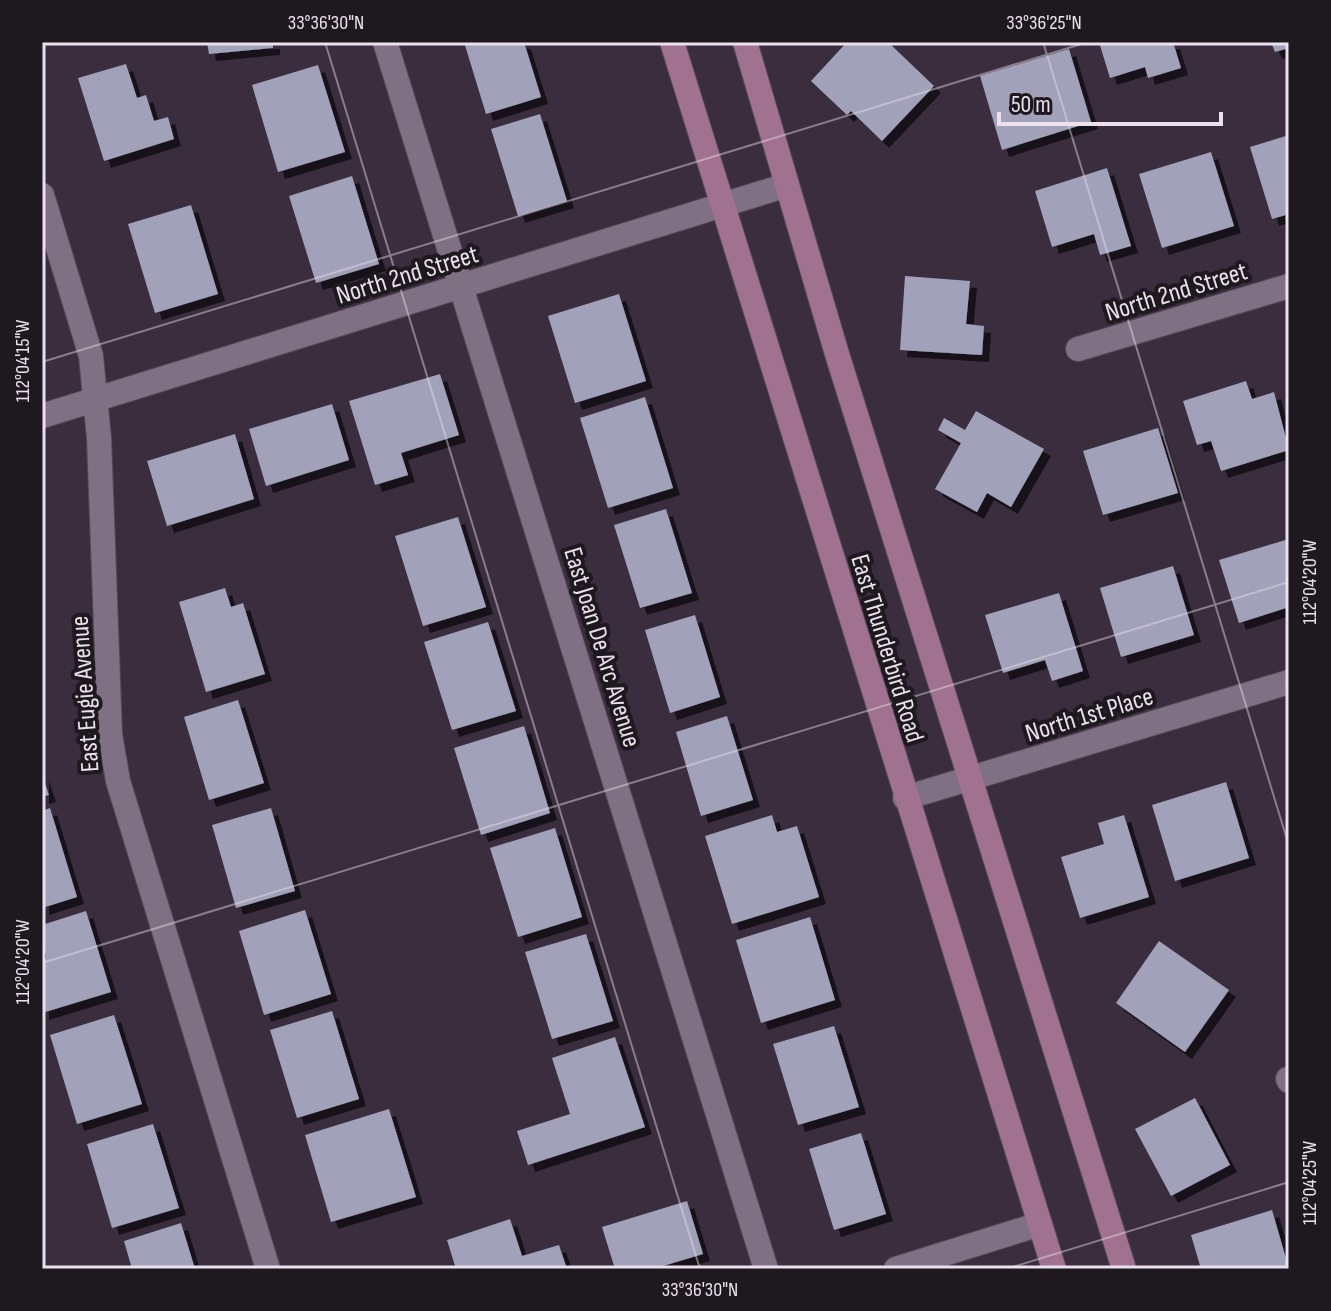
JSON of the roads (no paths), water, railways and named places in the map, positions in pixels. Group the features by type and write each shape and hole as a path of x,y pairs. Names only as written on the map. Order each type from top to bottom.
{"main road":[{"name":"East Thunderbird Road","path":"672,42 1054,1269"},
{"name":"East Thunderbird Road","path":"745,42 970,779 1124,1269"}],"street":[{"name":"East Joan De Arc Avenue","path":"385,42 766,1269"},
{"name":"North 2nd Street","path":"42,416 787,185"},
{"name":"East Eugie Avenue","path":"42,195 84,326 95,400 110,734 118,781 268,1269"},
{"name":"North 2nd Street","path":"1078,349 1289,286"},
{"name":"North 1st Place","path":"905,798 1289,682"},
{"path":"896,1269 1040,1224"}]}
